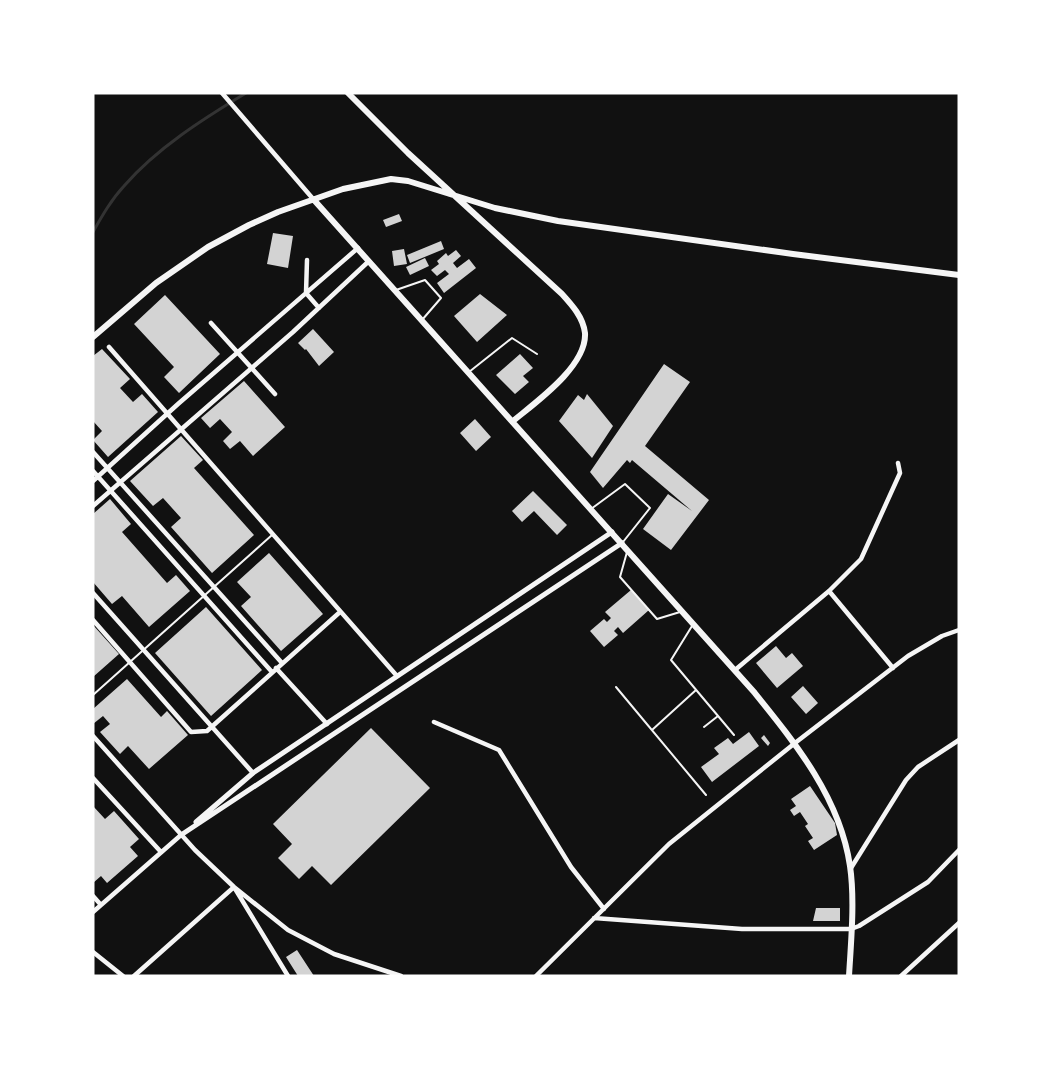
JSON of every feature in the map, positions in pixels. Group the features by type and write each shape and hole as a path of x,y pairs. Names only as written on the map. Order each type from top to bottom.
{"main road":[{"path":"348,93 408,153 489,226 574,308 585,333 583,347 571,368 513,421"},
{"path":"93,337 148,289 208,247 249,225 343,189 391,179 408,181 495,208 558,221 782,253 959,275"},
{"path":"314,200 683,611 795,743 820,782 837,817 846,844 851,868 849,976"}],"street":[{"path":"222,93 314,200"},
{"path":"93,481 358,248"},
{"path":"307,260 306,293 319,308"},
{"path":"93,506 252,368 369,261"},
{"path":"211,323 274,394"},
{"path":"109,347 397,676"},
{"path":"93,452 282,663"},
{"path":"735,670 829,591 861,559 900,473 898,463"},
{"path":"93,471 272,672"},
{"path":"93,912 252,773 612,532"},
{"path":"181,835 622,543"},
{"path":"829,591 893,668"},
{"path":"93,593 252,773"},
{"path":"93,620 191,732 207,731 340,612"},
{"path":"536,976 669,844 908,656 942,636 959,630"},
{"path":"276,668 327,723"},
{"path":"434,722 499,750 571,867 604,909"},
{"path":"93,736 181,835 234,887 288,930 334,954 401,976"},
{"path":"851,868 906,780 918,767 959,740"},
{"path":"93,778 161,852"},
{"path":"594,918 742,929 851,929 860,926 928,882 959,850"},
{"path":"134,976 234,887"},
{"path":"234,887 288,976"},
{"path":"93,896 101,905"},
{"path":"901,976 958,926"},
{"path":"93,952 123,976"}],"lane":[{"path":"396,290 425,280 441,298 422,320"},
{"path":"469,372 512,338 537,354"},
{"path":"591,509 625,484 650,508 622,543"},
{"path":"93,695 273,535"},
{"path":"628,549 620,577 657,619 683,611"},
{"path":"693,623 671,660 734,735"},
{"path":"616,687 706,795"},
{"path":"652,730 696,690"},
{"path":"704,727 718,716"}],"building":[{"path":"399,214 402,221 386,227 383,220"},
{"path":"273,233 293,236 288,268 267,264"},
{"path":"441,241 444,249 410,263 407,255"},
{"path":"404,249 407,264 394,266 392,251"},
{"path":"456,250 461,256 453,263 457,268 469,259 476,268 444,293 437,283 449,274 445,270 437,276 431,270 439,264 437,261 446,253 448,256"},
{"path":"425,258 429,266 410,275 406,267"},
{"path":"480,294 507,315 477,342 454,316"},
{"path":"165,295 220,354 179,393 164,377 174,367 134,324"},
{"path":"313,329 334,352 319,366 306,349 298,343"},
{"path":"102,349 130,379 120,388 133,402 142,394 158,412 108,457 93,440 102,431 93,421 93,356"},
{"path":"520,354 533,368 523,376 529,382 515,394 496,375"},
{"path":"664,364 690,382 645,446 709,500 671,550 643,529 668,494 692,511 632,460 630,463 627,460 603,488 590,472"},
{"path":"244,381 285,427 253,456 240,441 230,449 223,441 232,432 220,419 210,428 201,418"},
{"path":"587,394 613,426 592,458 559,421 578,395 584,400"},
{"path":"475,419 491,437 476,451 460,433"},
{"path":"181,436 203,460 194,468 254,535 212,573 171,527 181,518 163,498 153,506 130,481"},
{"path":"533,491 567,525 557,535 534,511 522,522 512,511"},
{"path":"110,499 131,524 122,532 167,583 176,575 190,591 149,627 122,596 112,604 93,582 93,514"},
{"path":"269,553 323,614 281,651 241,606 251,597 237,582"},
{"path":"631,590 649,610 623,633 618,627 614,631 618,635 604,647 590,631 604,619 607,622 611,618 605,612"},
{"path":"206,607 262,670 211,716 155,653"},
{"path":"93,625 119,654 93,677"},
{"path":"776,646 786,658 792,653 803,666 777,688 756,663"},
{"path":"127,679 161,717 167,711 188,735 149,769 128,746 120,754 100,732 110,724 103,716 93,724 93,709"},
{"path":"803,686 818,703 806,714 791,697"},
{"path":"371,728 430,788 331,885 312,866 299,879 278,858 292,844 273,824"},
{"path":"749,732 759,746 712,782 701,767 719,754 714,748 728,738 733,744"},
{"path":"764,735 770,743 768,746 761,738"},
{"path":"810,786 835,823 837,835 814,850 808,841 813,838 805,826 808,824 800,812 794,816 790,810 796,806 791,799"},
{"path":"93,806 105,819 114,811 139,839 130,847 138,856 107,883 101,876 93,883"},
{"path":"816,908 840,908 840,921 813,921"},
{"path":"297,950 314,976 298,976 286,957"}],"waterway":[{"path":"93,232 119,191 151,159 197,124 246,93"}]}
